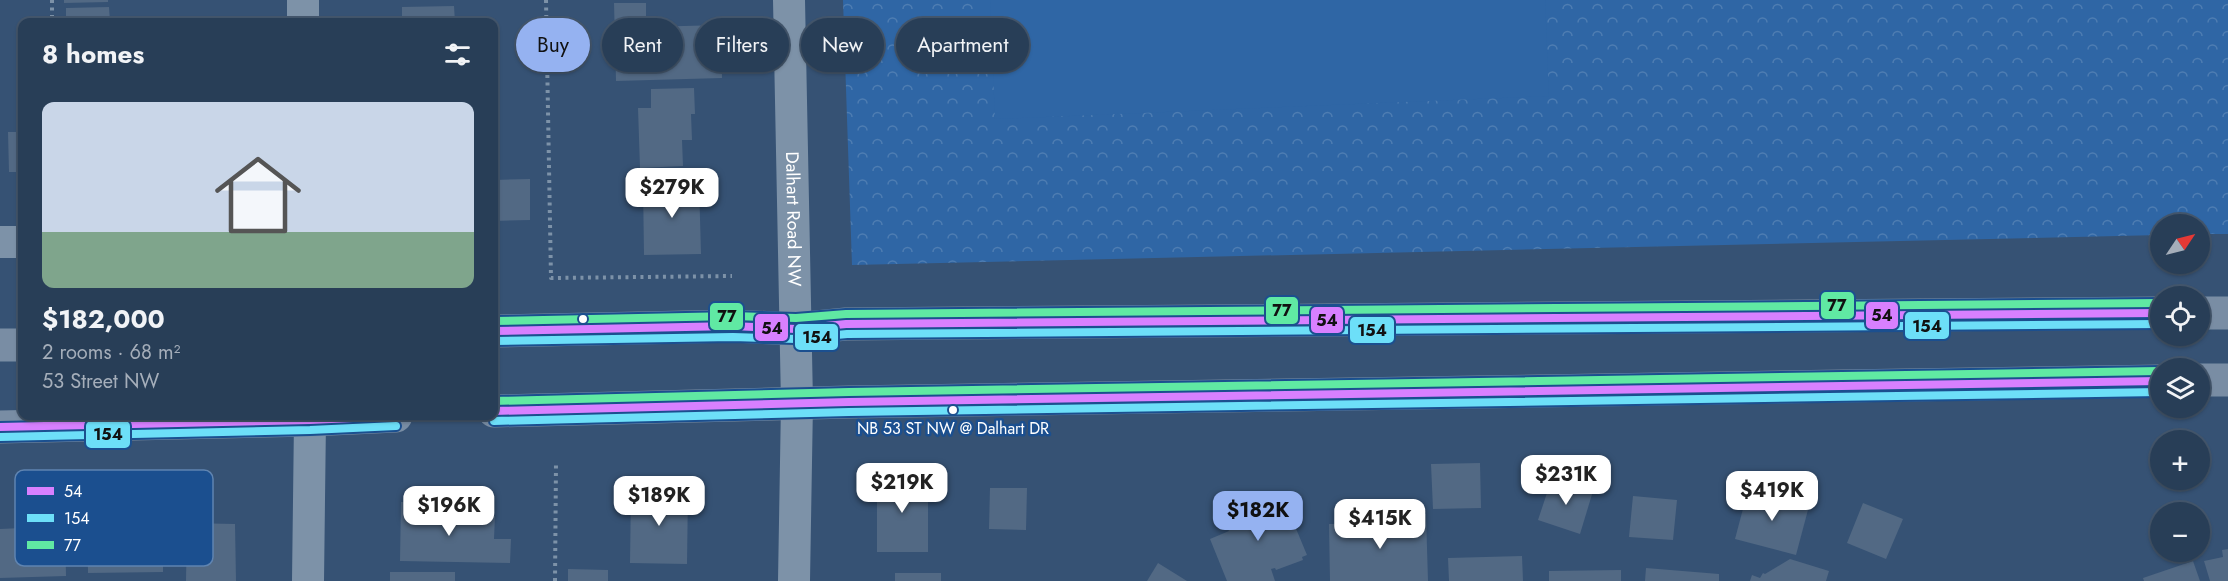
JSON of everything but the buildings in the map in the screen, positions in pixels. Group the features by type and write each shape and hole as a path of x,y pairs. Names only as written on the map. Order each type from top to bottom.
{"main road":[{"path":"498,331 733,326 796,329 858,324 2150,313"},
{"path":"2210,313 2228,313"},
{"path":"0,345 18,345"},
{"path":"2210,381 2228,380"},
{"path":"498,411 797,403 2150,381"},
{"path":"0,427 310,420"}],"street":[{"path":"303,0 303,18"},
{"name":"Dalhart Road NW","path":"789,0 797,403 794,581"},
{"path":"0,242 18,242"},
{"path":"308,581 310,420"}],"path":[{"path":"52,0 52,18"},
{"path":"546,0 551,278 732,276"},
{"path":"555,581 556,463"}],"green space":[{"path":"843,0 2228,0 2228,234 2210,234 2210,214 2150,214 2150,235 852,265 845,72 884,72 884,18 844,18"},
{"path":"990,0 1545,0 1549,96 995,119 993,72 1029,72 1029,18 991,18"}],"transit line":[{"name":"77","path":"498,321 733,316 796,318 846,314 2150,303"},
{"name":"54","path":"498,331 733,326 796,329 846,324 2150,313"},
{"name":"154","path":"498,341 733,337 796,339 847,334 2150,324"},
{"name":"77","path":"498,401 849,392 2150,371"},
{"name":"54","path":"498,411 849,402 2150,381"},
{"name":"154","path":"494,421 849,412 2150,392"},
{"name":"54","path":"0,427 310,420"},
{"name":"154","path":"0,437 396,426"}],"place":[{"name":"NB 53 ST NW @ Dalhart DR","path":"953,410"}]}
